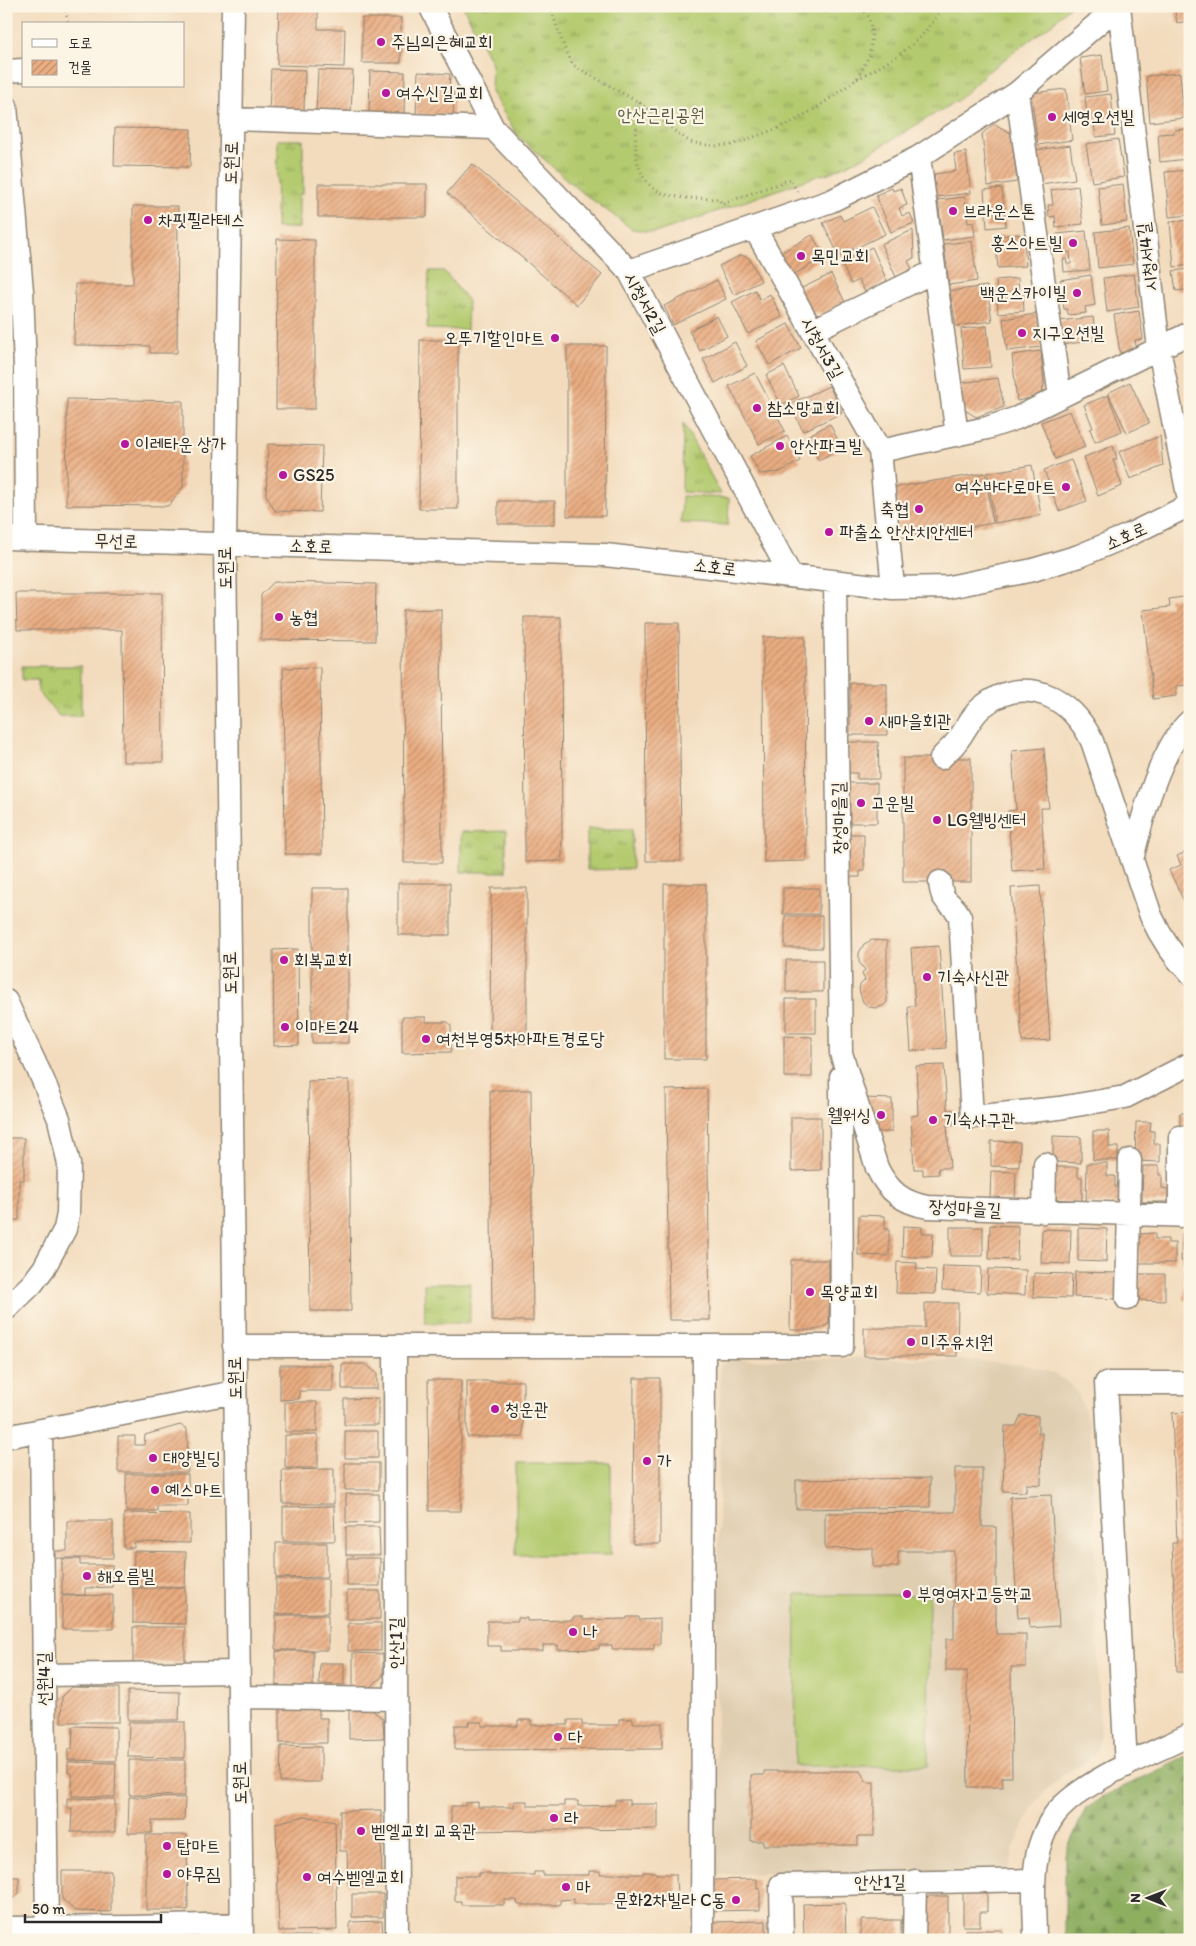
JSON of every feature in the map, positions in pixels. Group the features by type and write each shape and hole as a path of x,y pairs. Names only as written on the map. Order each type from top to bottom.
{"street":[{"name":"도원로","path":"233,6 225,543 242,1932"},
{"name":"시청서2길","path":"430,6 493,128 629,271 790,576"},
{"path":"629,271 831,201 919,157 1017,93 1118,6"},
{"name":"시청서4길","path":"1118,6 1158,349 1190,505"},
{"path":"6,71 22,70"},
{"path":"1017,93 1060,397"},
{"path":"6,106 14,291 25,368 16,444 16,538"},
{"path":"232,119 493,128"},
{"path":"919,157 957,435"},
{"name":"시청서3길","path":"755,228 880,451"},
{"path":"812,331 935,271"},
{"path":"893,588 880,451 987,428 1017,418 1190,333"},
{"name":"소호로","path":"225,543 605,554 893,588 949,587 1033,570 1088,552 1129,535 1190,505"},
{"name":"무선로","path":"16,538 225,543"},
{"name":"장성마을길","path":"704,1346 842,1346 836,582"},
{"path":"941,758 958,740 976,713 992,700 1008,694 1023,690 1034,692 1057,699 1074,712 1087,730 1151,916 1161,937 1175,959 1190,973"},
{"path":"1132,860 1143,817 1166,758 1176,737 1190,721"},
{"path":"940,882 942,896 946,903 956,910 960,917 972,1117 1059,1108 1125,1097 1190,1064"},
{"path":"6,1001 59,1119 69,1164 68,1214 65,1229 44,1268 32,1284 6,1309"},
{"name":"장성마을길","path":"841,1053 877,1168 891,1190 903,1200 928,1207 1185,1216"},
{"path":"1180,1137 1185,1216"},
{"path":"1127,1299 1130,1160"},
{"path":"1044,1212 1045,1164"},
{"path":"234,1346 704,1346 702,1940"},
{"name":"안산1길","path":"395,1346 397,1940"},
{"path":"1126,1766 1106,1383 1190,1383"},
{"path":"6,1437 235,1392"},
{"name":"선원4길","path":"42,1430 47,1927"},
{"path":"44,1675 238,1672"},
{"path":"239,1697 396,1699"},
{"path":"1035,1940 1034,1880 1038,1849 1054,1816 1077,1795 1110,1774 1190,1735"},
{"name":"안산1길","path":"782,1940 782,1885 1034,1880"},
{"path":"914,1940 915,1881"},
{"path":"6,1928 133,1927 242,1932"}],"path":[{"path":"65,6 68,22"},
{"path":"550,6 564,47 573,65 640,103 690,142 700,145 722,146 732,145 789,124 818,107 857,79 897,58 926,32 943,6"},
{"path":"857,79 870,54 872,34 869,17 859,6"},
{"path":"640,103 635,134 636,153 646,181 658,191 670,195 719,200 722,204 792,179 794,185"}],"shaded area":[{"name":"부영여자고등학교","path":"857,1358 961,1360 1025,1365 1047,1371 1065,1380 1077,1392 1090,1428 1092,1452 1100,1736 1097,1750 1088,1760 1066,1773 1045,1791 1031,1810 1013,1849 1009,1869 715,1874 720,1366 730,1360"}],"green space":[{"name":"안산근린공원","path":"463,6 1070,6 1053,23 986,73 958,100 863,157 827,174 661,231 651,232 632,229 575,187 518,136 491,92 492,64"},
{"path":"277,140 303,140 303,194 299,194 299,228 276,228"},
{"path":"429,271 444,271 468,301 467,330 427,329"},
{"path":"683,423 721,494 682,492"},
{"path":"682,496 729,498 728,525 681,523"},
{"path":"22,666 81,666 81,716 59,716 38,692 38,680 22,680"},
{"path":"587,829 632,829 632,869 587,870"},
{"path":"506,831 506,872 461,872 461,832"},
{"path":"470,1283 470,1323 425,1323 424,1284"},
{"path":"516,1463 611,1463 611,1555 516,1555"},
{"path":"796,1595 929,1595 928,1766 795,1766"},
{"path":"1190,1755 1190,1940 1065,1940 1065,1854 1085,1810 1102,1797"}],"building":[{"path":"279,6 318,6 318,29 345,29 344,67 277,65"},
{"path":"358,6 391,6 391,11 358,11"},
{"path":"1174,6 1190,6 1190,21 1177,23"},
{"path":"362,18 401,18 401,63 362,63"},
{"path":"1102,55 1107,91 1085,94 1080,58"},
{"path":"271,69 305,70 304,112 269,111"},
{"path":"318,70 353,71 351,113 316,112"},
{"path":"370,71 405,72 404,114 369,113"},
{"path":"1190,71 1190,104 1188,104 1185,72"},
{"path":"418,72 450,74 449,91 454,92 453,116 416,114"},
{"path":"1180,73 1184,118 1150,122 1146,76"},
{"name":"세영오션빌","path":"1066,89 1072,140 1038,145 1031,93"},
{"path":"1111,94 1115,135 1096,137 1094,123 1088,123 1085,97"},
{"path":"994,124 1011,133 1017,182 988,186 982,134"},
{"path":"115,128 191,129 190,167 114,166"},
{"path":"1186,129 1188,159 1160,162 1158,134 1174,133 1174,130"},
{"path":"1118,139 1124,177 1092,182 1086,144"},
{"path":"1070,145 1075,179 1041,184 1037,150"},
{"path":"966,152 971,193 936,197 934,174 956,171 954,154"},
{"path":"472,164 602,275 577,305 447,193"},
{"path":"1190,170 1190,215 1169,217 1165,172"},
{"path":"318,184 427,184 427,217 318,217"},
{"path":"1123,184 1127,222 1102,225 1098,187"},
{"path":"1078,186 1083,224 1056,227 1055,216 1049,217 1048,205 1053,205 1051,190"},
{"path":"892,188 893,191 901,188 907,205 899,208 902,216 910,213 914,223 891,232 876,195"},
{"path":"1002,188 1006,226 987,228 984,190"},
{"name":"브라운스톤","path":"965,197 968,223 973,222 975,236 943,240 938,200"},
{"path":"133,206 178,206 177,353 150,353 150,346 74,345 75,284 133,284"},
{"path":"872,207 885,234 839,256 823,223 840,215 843,221"},
{"path":"1190,220 1190,265 1174,267 1170,222"},
{"path":"1129,228 1133,264 1098,268 1095,232"},
{"path":"913,230 914,258 908,261 912,269 896,277 881,244"},
{"name":"홍스아트빌","path":"1086,231 1090,270 1064,272 1063,259 1066,259 1067,264 1071,264 1070,252 1059,253 1057,234"},
{"path":"1019,234 1020,240 1024,240 1026,266 998,268 995,236"},
{"name":"목민교회","path":"812,235 825,257 789,277 777,255"},
{"path":"277,239 315,240 315,409 276,409"},
{"path":"972,241 977,281 949,285 944,244"},
{"path":"872,247 887,281 865,292 859,280 851,284 841,262"},
{"path":"741,255 749,258 761,281 734,295 719,266"},
{"path":"1190,269 1190,289 1176,291 1173,271"},
{"path":"831,274 845,302 821,314 808,312 798,290"},
{"path":"1134,274 1139,307 1107,312 1103,278"},
{"name":"백운스카이빌","path":"1091,275 1095,305 1085,307 1086,313 1068,315 1067,309 1064,309 1060,280"},
{"path":"1018,278 1019,295 1023,295 1024,311 998,313 996,280"},
{"path":"717,280 726,299 673,325 664,306"},
{"path":"987,286 992,321 956,326 950,291"},
{"path":"755,290 760,300 770,294 782,317 748,334 732,302"},
{"path":"1139,311 1143,339 1135,340 1136,350 1120,353 1114,315"},
{"name":"지구오션빌","path":"1036,314 1041,347 1007,351 1003,319"},
{"path":"717,316 727,336 700,351 689,331"},
{"path":"1093,317 1096,340 1062,345 1059,321"},
{"path":"788,324 801,348 769,365 756,341"},
{"path":"987,326 991,367 964,369 961,329"},
{"path":"420,340 458,340 458,509 419,509"},
{"path":"735,342 747,366 715,383 703,359"},
{"path":"567,346 606,346 605,516 567,516"},
{"path":"1041,351 1044,385 1040,396 1017,401 1012,355"},
{"path":"784,366 799,396 781,405 766,375"},
{"name":"참소망교회","path":"755,373 785,431 759,444 729,386"},
{"path":"998,378 1004,407 976,417 962,408 960,383"},
{"path":"1130,382 1149,423 1127,433 1108,393"},
{"path":"829,386 842,413 803,431 790,404"},
{"path":"1108,395 1122,431 1095,442 1090,429 1093,428 1084,405"},
{"name":"이레타운 상가","path":"67,399 183,401 183,487 168,506 66,505"},
{"path":"1070,411 1085,447 1055,459 1041,422"},
{"path":"830,424 842,449 818,460 807,436"},
{"name":"안산파크빌","path":"787,436 800,461 780,472 760,474 750,456"},
{"path":"1160,436 1163,466 1130,479 1119,452"},
{"path":"268,444 322,446 320,512 275,511 266,495"},
{"path":"1113,446 1117,459 1113,460 1122,486 1098,496 1084,457"},
{"path":"1071,460 1087,501 1059,511 1044,470"},
{"path":"1032,465 1041,515 995,523 987,473"},
{"path":"985,473 993,523 971,527 972,530 923,537 923,534 897,538 889,488"},
{"path":"498,501 555,501 555,524 498,524"},
{"path":"274,582 376,584 375,641 261,640 261,595"},
{"path":"16,593 162,593 163,762 123,762 122,630 17,630"},
{"path":"1190,596 1190,685 1176,686 1176,696 1153,699 1143,610 1170,607 1169,599"},
{"path":"441,609 442,863 404,863 403,610"},
{"path":"524,617 561,617 562,861 525,862"},
{"path":"645,623 679,623 681,861 646,861"},
{"path":"763,637 805,637 806,861 764,862"},
{"path":"320,667 322,854 285,854 283,668"},
{"path":"850,683 887,683 887,735 850,735"},
{"path":"848,742 878,742 879,779 857,779 857,773 849,773"},
{"path":"1044,748 1049,808 1041,808 1045,869 1012,871 1008,811 1016,810 1012,751"},
{"name":"LG웰빙센터","path":"903,758 971,758 971,882 903,882"},
{"name":"고운빌","path":"845,783 877,783 877,823 845,823"},
{"path":"846,834 864,834 864,871 860,871 860,877 846,877"},
{"path":"1190,850 1190,914 1169,870 1181,865 1177,856"},
{"path":"398,883 450,883 450,935 398,935"},
{"path":"664,884 706,884 706,1059 664,1059"},
{"path":"1040,886 1050,1040 1022,1042 1011,888"},
{"path":"312,888 348,888 348,1043 312,1043"},
{"path":"491,888 527,888 527,1043 490,1043"},
{"path":"783,888 819,888 819,914 783,914"},
{"path":"785,916 822,916 822,948 785,948"},
{"path":"872,940 887,941 887,1002 883,1006 876,1008 869,1007 863,1002 859,990 860,985 865,980 862,974 865,970 859,962 859,953 864,944"},
{"name":"기숙사신관","path":"939,946 946,1048 911,1051 908,1006 915,1006 911,948"},
{"path":"298,949 299,1045 274,1046 273,950"},
{"path":"786,960 823,960 823,992 786,992"},
{"path":"786,999 816,999 816,1033 786,1033"},
{"name":"여천부영5차아파트경로당","path":"402,1017 426,1017 426,1022 448,1022 451,1026 451,1052 402,1053"},
{"path":"784,1036 812,1037 812,1077 784,1077"},
{"name":"기숙사구관","path":"944,1065 947,1110 953,1110 954,1125 947,1125 950,1168 938,1168 939,1174 923,1175 923,1169 914,1169 911,1116 918,1115 916,1066"},
{"path":"349,1080 351,1311 310,1311 308,1081"},
{"path":"707,1089 710,1320 669,1320 666,1090"},
{"path":"490,1090 531,1090 533,1321 492,1321"},
{"name":"웰워싱","path":"864,1098 892,1099 892,1132 876,1132"},
{"path":"1180,1113 1190,1113 1190,1128 1180,1128"},
{"path":"791,1117 821,1117 821,1170 791,1171"},
{"path":"1136,1122 1151,1122 1150,1131 1154,1131 1154,1144 1160,1144 1160,1162 1135,1161"},
{"path":"1093,1131 1109,1131 1109,1147 1118,1147 1118,1160 1093,1160"},
{"path":"1053,1136 1081,1137 1081,1163 1053,1162"},
{"path":"6,1138 24,1138 24,1180 19,1180 19,1220 6,1220"},
{"path":"991,1141 1020,1142 1019,1167 991,1166"},
{"path":"1087,1163 1107,1163 1107,1176 1115,1176 1115,1187 1120,1187 1120,1204 1086,1203"},
{"path":"1143,1166 1159,1166 1159,1175 1162,1175 1162,1188 1168,1189 1168,1202 1142,1202"},
{"path":"1054,1167 1078,1167 1078,1177 1082,1177 1082,1202 1053,1202"},
{"path":"991,1171 1016,1172 1015,1200 990,1199"},
{"path":"859,1215 885,1216 885,1229 889,1229 889,1256 858,1255"},
{"path":"990,1225 1018,1226 1017,1260 989,1259"},
{"path":"903,1226 922,1227 922,1233 933,1233 932,1257 902,1257"},
{"path":"950,1227 983,1227 983,1256 950,1256"},
{"path":"1078,1228 1107,1229 1106,1262 1078,1261"},
{"path":"1042,1229 1071,1230 1070,1264 1041,1263"},
{"path":"1155,1233 1155,1239 1168,1239 1168,1243 1175,1243 1175,1263 1139,1263 1139,1234"},
{"path":"1182,1233 1190,1233 1190,1261 1181,1261"},
{"name":"목양교회","path":"791,1260 829,1260 829,1324 817,1330 790,1330"},
{"path":"897,1262 917,1263 916,1269 936,1270 935,1294 896,1293"},
{"path":"943,1266 981,1267 980,1292 942,1290"},
{"path":"988,1269 1026,1270 1025,1295 987,1293"},
{"path":"1075,1272 1119,1273 1118,1299 1074,1297"},
{"path":"1185,1272 1190,1272 1190,1301 1184,1300"},
{"path":"1034,1273 1072,1274 1071,1298 1033,1297"},
{"path":"1138,1274 1165,1274 1165,1301 1138,1300"},
{"name":"미주유치원","path":"925,1303 958,1303 957,1356 864,1356 864,1328 925,1328"},
{"path":"342,1364 366,1364 377,1374 377,1389 342,1389"},
{"path":"280,1365 333,1365 333,1391 299,1391 299,1399 280,1400"},
{"name":"가","path":"634,1378 660,1378 660,1544 633,1544"},
{"path":"428,1380 461,1380 461,1511 429,1511"},
{"name":"청운관","path":"467,1381 523,1381 523,1437 467,1437"},
{"path":"378,1398 378,1425 344,1425 344,1399"},
{"path":"285,1402 317,1402 317,1432 285,1432"},
{"path":"1190,1412 1190,1672 1177,1672 1172,1543 1177,1543 1172,1413"},
{"path":"1021,1415 1038,1416 1038,1433 1042,1433 1041,1485 1026,1484 1026,1492 1003,1491 1005,1426 1016,1426"},
{"name":"대양빌딩","path":"180,1425 187,1429 188,1472 118,1472 118,1436 135,1436 135,1445 144,1445 145,1435"},
{"path":"345,1431 378,1431 378,1458 345,1458"},
{"path":"285,1435 318,1435 318,1468 285,1468"},
{"path":"345,1463 379,1463 379,1490 345,1490"},
{"name":"부영여자고등학교","path":"955,1468 982,1468 982,1527 996,1527 996,1634 1026,1634 1026,1667 1011,1667 1012,1777 1002,1777 1003,1787 968,1787 967,1671 946,1671 946,1639 954,1639 954,1551 898,1551 898,1567 873,1567 873,1548 825,1549 825,1513 955,1512"},
{"path":"334,1469 334,1504 283,1504 282,1470"},
{"path":"126,1474 188,1474 188,1506 157,1506 157,1511 126,1511"},
{"path":"930,1478 930,1507 796,1509 796,1480"},
{"path":"346,1494 379,1494 379,1522 346,1523"},
{"path":"1051,1495 1059,1626 1030,1628 1029,1617 1018,1618 1010,1497"},
{"path":"334,1506 335,1541 283,1541 283,1507"},
{"path":"124,1513 190,1514 190,1543 134,1542 134,1548 124,1548"},
{"path":"67,1521 113,1521 113,1558 55,1558 55,1551 67,1551"},
{"path":"346,1527 379,1527 380,1555 346,1555"},
{"path":"276,1543 327,1543 327,1577 276,1578"},
{"path":"134,1551 186,1552 185,1587 133,1586"},
{"path":"347,1558 380,1558 380,1586 347,1586"},
{"name":"해오름빌","path":"62,1559 80,1559 80,1565 112,1565 112,1587 85,1588 85,1595 62,1595"},
{"path":"276,1579 328,1579 328,1613 276,1614"},
{"path":"133,1588 185,1588 185,1624 133,1623"},
{"path":"347,1591 380,1591 380,1619 347,1619"},
{"path":"113,1595 113,1629 62,1629 62,1596"},
{"path":"276,1615 328,1615 328,1650 276,1650"},
{"name":"나","path":"573,1617 583,1617 583,1620 627,1619 627,1617 639,1617 639,1620 660,1619 660,1644 654,1644 654,1649 612,1649 612,1645 599,1645 599,1649 558,1650 558,1645 543,1645 543,1651 501,1651 501,1646 487,1646 487,1621 518,1621 518,1618 527,1618 527,1621 573,1620"},
{"path":"348,1623 381,1623 381,1651 348,1651"},
{"path":"133,1627 185,1627 185,1663 133,1662"},
{"path":"276,1651 313,1651 313,1686 276,1686"},
{"path":"353,1653 383,1654 383,1676 370,1687 353,1687"},
{"path":"320,1663 344,1663 344,1685 319,1684"},
{"path":"72,1687 119,1688 119,1722 61,1722 62,1697"},
{"path":"128,1691 180,1692 179,1720 128,1720"},
{"path":"280,1709 319,1709 319,1718 327,1718 327,1743 280,1743"},
{"path":"349,1709 371,1709 383,1719 384,1738 349,1739"},
{"name":"다","path":"619,1719 633,1719 633,1723 662,1723 662,1749 455,1750 455,1725 470,1725 469,1722 482,1722 482,1726 518,1726 518,1720 531,1720 531,1725 568,1725 568,1720 582,1720 582,1725 619,1725"},
{"path":"129,1722 185,1722 185,1758 128,1757"},
{"path":"73,1726 116,1727 116,1761 68,1760 68,1749 72,1749"},
{"path":"281,1746 321,1747 321,1782 280,1782"},
{"path":"129,1760 185,1760 185,1796 129,1795"},
{"path":"68,1762 116,1763 115,1797 72,1796 72,1773 68,1773"},
{"path":"764,1771 860,1771 867,1782 874,1782 874,1836 858,1836 858,1845 763,1845 763,1841 751,1841 751,1775 764,1775"},
{"path":"129,1797 185,1798 184,1821 152,1821 152,1833 128,1833"},
{"path":"67,1798 115,1799 115,1832 71,1832 72,1808 67,1808"},
{"name":"라","path":"615,1800 629,1800 629,1804 658,1804 658,1829 451,1831 451,1806 465,1806 465,1803 478,1802 478,1807 514,1807 514,1801 527,1801 527,1806 564,1806 564,1801 578,1801 578,1806 615,1805"},
{"name":"벧엘교회 교육관","path":"381,1810 382,1884 348,1885 347,1851 340,1851 340,1811"},
{"name":"여수벧엘교회","path":"305,1816 335,1822 337,1930 279,1931 276,1823"},
{"path":"146,1835 187,1835 188,1910 146,1910"},
{"path":"62,1871 111,1871 111,1912 75,1911 62,1899"},
{"name":"마","path":"589,1871 600,1871 600,1874 643,1874 643,1872 656,1872 656,1874 676,1874 677,1898 671,1898 671,1903 629,1903 629,1900 615,1900 615,1904 574,1904 574,1899 560,1900 560,1905 518,1905 517,1900 504,1900 504,1905 461,1905 461,1901 455,1901 455,1876 479,1876 479,1873 490,1873 490,1875 534,1875 534,1872 543,1872 543,1875 589,1875"},
{"path":"6,1877 19,1877 19,1893 6,1904"},
{"name":"문화2차빌라 C동","path":"757,1879 757,1889 760,1889 760,1910 711,1911 711,1880"},
{"path":"963,1892 987,1892 987,1912 980,1912 980,1926 963,1926"},
{"path":"352,1894 383,1894 383,1917 352,1917"},
{"path":"930,1896 948,1896 948,1940 919,1940 918,1903"},
{"path":"845,1903 846,1940 804,1940 803,1904"},
{"path":"861,1920 901,1920 901,1940 861,1940"},
{"path":"382,1921 383,1940 350,1940 350,1922"},
{"path":"766,1921 766,1940 711,1940 711,1922"},
{"path":"965,1930 1002,1930 1002,1940 965,1940"},
{"path":"282,1936 320,1936 320,1940 282,1940"}],"place":[{"name":"주님의은혜교회","path":"381,42"},
{"name":"여수신길교회","path":"386,93"},
{"name":"세영오션빌","path":"1052,117"},
{"name":"브라운스톤","path":"953,211"},
{"name":"차핏필라테스","path":"148,220"},
{"name":"홍스아트빌","path":"1073,243"},
{"name":"목민교회","path":"801,256"},
{"name":"백운스카이빌","path":"1077,293"},
{"name":"지구오션빌","path":"1022,333"},
{"name":"오뚜기할인마트","path":"555,338"},
{"name":"참소망교회","path":"757,408"},
{"name":"이레타운 상가","path":"125,444"},
{"name":"안산파크빌","path":"780,446"},
{"name":"GS25","path":"283,475"},
{"name":"여수바다로마트","path":"1066,487"},
{"name":"축협","path":"919,509"},
{"name":"파출소 안산치안센터","path":"829,532"},
{"name":"농협","path":"279,617"},
{"name":"새마을회관","path":"869,721"},
{"name":"고운빌","path":"861,803"},
{"name":"LG웰빙센터","path":"937,820"},
{"name":"회복교회","path":"284,960"},
{"name":"기숙사신관","path":"927,977"},
{"name":"이마트24","path":"285,1027"},
{"name":"여천부영5차아파트경로당","path":"426,1039"},
{"name":"웰워싱","path":"881,1115"},
{"name":"기숙사구관","path":"933,1120"},
{"name":"목양교회","path":"810,1292"},
{"name":"미주유치원","path":"911,1342"},
{"name":"청운관","path":"495,1409"},
{"name":"대양빌딩","path":"153,1458"},
{"name":"가","path":"647,1461"},
{"name":"예스마트","path":"155,1490"},
{"name":"해오름빌","path":"87,1576"},
{"name":"부영여자고등학교","path":"907,1594"},
{"name":"나","path":"573,1632"},
{"name":"다","path":"558,1737"},
{"name":"라","path":"554,1818"},
{"name":"벧엘교회 교육관","path":"361,1831"},
{"name":"탑마트","path":"167,1846"},
{"name":"야무짐","path":"167,1874"},
{"name":"여수벧엘교회","path":"307,1877"},
{"name":"마","path":"566,1887"},
{"name":"문화2차빌라 C동","path":"736,1900"}]}
